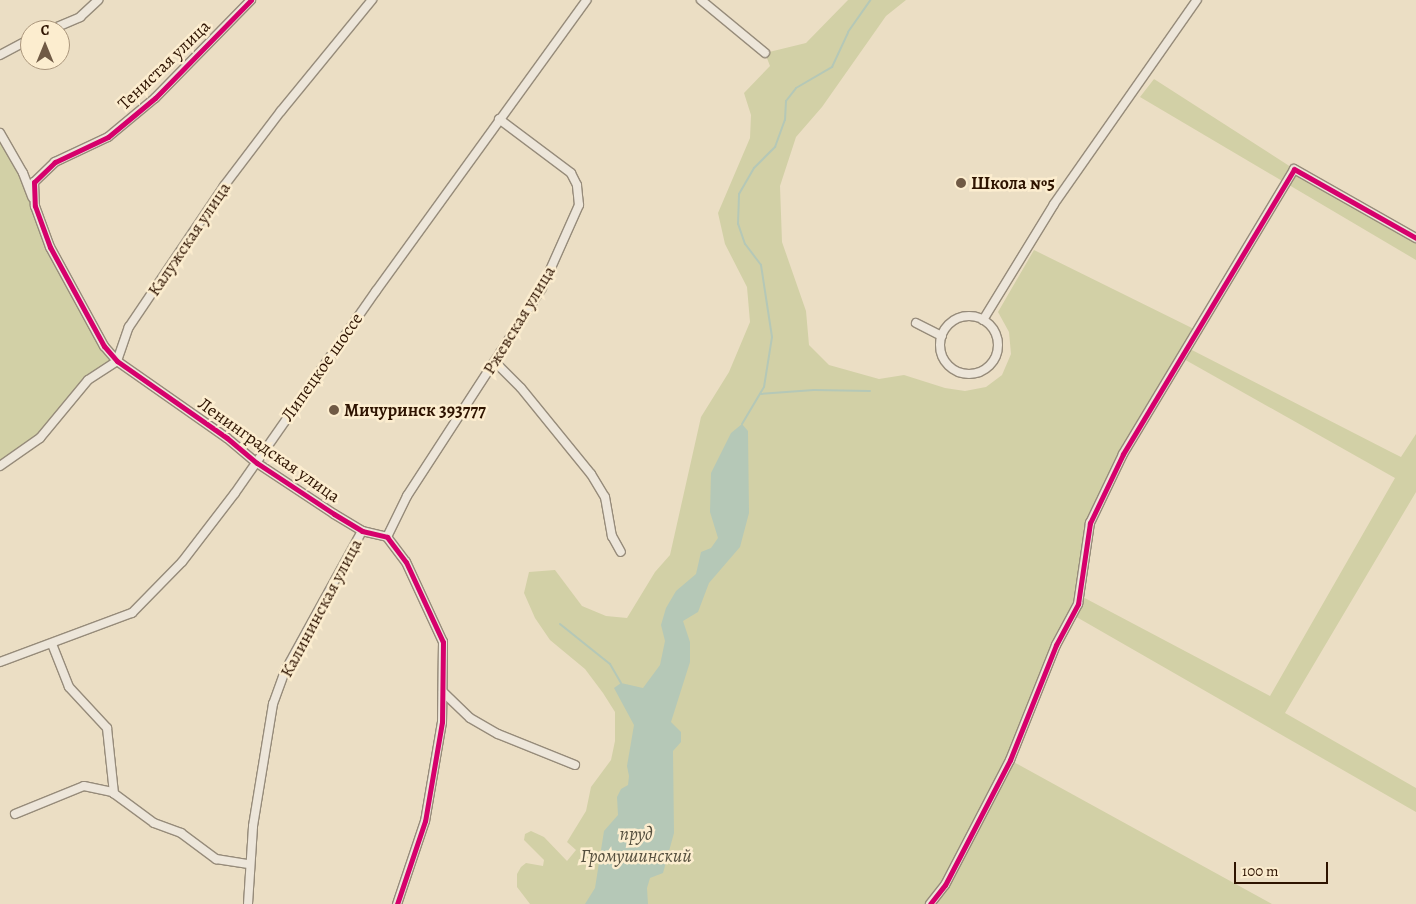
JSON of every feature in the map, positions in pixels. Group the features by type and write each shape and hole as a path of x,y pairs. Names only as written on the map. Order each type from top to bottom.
{"street":[{"path":"70,21 80,16 98,0"},
{"name":"Тенистая улица","path":"117,360 104,346 50,247 35,206 34,182 55,162 108,137 155,98 251,0"},
{"name":"Калужская улица","path":"117,360 129,327 224,186 281,111 372,0"},
{"name":"Липецкое шоссе","path":"0,662 132,613 182,562 257,463 297,401 499,119 587,0"},
{"path":"701,0 765,53"},
{"path":"983,320 1054,204 1197,0"},
{"path":"0,56 20,45"},
{"name":"Ржевская улица","path":"387,537 407,496 496,363 542,288 579,205 578,185 571,173 499,119"},
{"path":"0,133 23,173 35,206"},
{"path":"930,904 945,885 1010,760 1056,645 1078,604 1090,523 1123,454 1294,169 1416,238"},
{"path":"974,317 983,320 995,331 998,347 993,362 981,372 965,373 950,367 942,353 942,336 947,327 959,318 974,317"},
{"path":"916,323 942,336"},
{"path":"0,466 40,438 88,380 117,360"},
{"name":"Ленинградская улица","path":"117,360 227,438 257,463 362,530 387,537"},
{"path":"496,363 521,388 591,474 605,498 612,536 621,552"},
{"name":"Калининская улица","path":"248,904 249,864 261,765 273,704 284,673 362,530"},
{"path":"387,537 406,562 443,642 442,722 425,821 397,904"},
{"path":"52,644 69,687 107,728 114,794"},
{"path":"443,692 470,718 498,734 575,766"},
{"path":"15,814 84,786 114,794 154,823 181,834 216,859 249,864"}],"shaded area":[{"path":"848,0 906,0 886,16 822,107 796,137 780,186 782,242 806,311 809,345 829,365 879,379 904,375 945,388 965,391 986,387 1002,375 1011,354 1009,332 998,312 1034,250 1198,331 1188,348 1401,457 1416,434 1416,492 1285,713 1416,788 1416,812 1073,615 1010,760 1272,904 530,904 517,887 517,874 526,863 543,866 544,860 524,840 525,834 531,831 544,837 567,861 576,850 567,842 586,811 591,787 611,760 615,741 615,712 585,669 550,640 535,618 524,593 529,572 555,570 582,606 606,616 627,618 655,572 670,555 701,417 729,372 750,322 747,287 725,244 718,213 750,138 751,115 744,93 770,66 765,53 806,43","holes":["1182,358 1395,478 1270,696 1079,595 1090,523 1123,454"]},
{"path":"1154,79 1294,169 1416,238 1416,260 1140,97"},
{"path":"0,133 23,173 50,247 117,361 88,381 40,438 0,466"}],"water":[{"name":"пруд Громушинский","path":"742,424 748,431 749,513 740,547 709,583 698,612 683,621 690,642 690,662 671,722 681,732 681,742 673,751 674,833 663,873 650,878 647,888 648,904 585,904 595,888 604,831 618,815 617,797 621,789 628,785 627,766 634,725 614,688 621,683 643,688 660,665 665,641 661,625 666,608 676,591 696,574 701,552 711,548 718,538 710,512 711,473 731,433"}],"waterway":[{"path":"742,424 764,387 772,337 761,265 745,244 738,224 739,194 754,168 775,147 785,120 786,101 796,88 832,67 848,32 870,0"},
{"path":"760,394 814,390 870,391"},
{"path":"560,624 610,664 621,683"}],"cycle path":[{"path":"251,0 155,98 108,137 55,162 34,182 35,206 50,247 104,346 117,361 227,438 257,463 334,514 362,531 387,537 406,562 443,642 442,722 425,821 397,904"},
{"path":"930,904 945,885 1010,760 1056,645 1078,604 1090,523 1123,454 1294,169 1416,238"}],"place":[{"name":"Школа №5","path":"961,183"},
{"name":"Мичуринск 393777","path":"334,410"}]}
